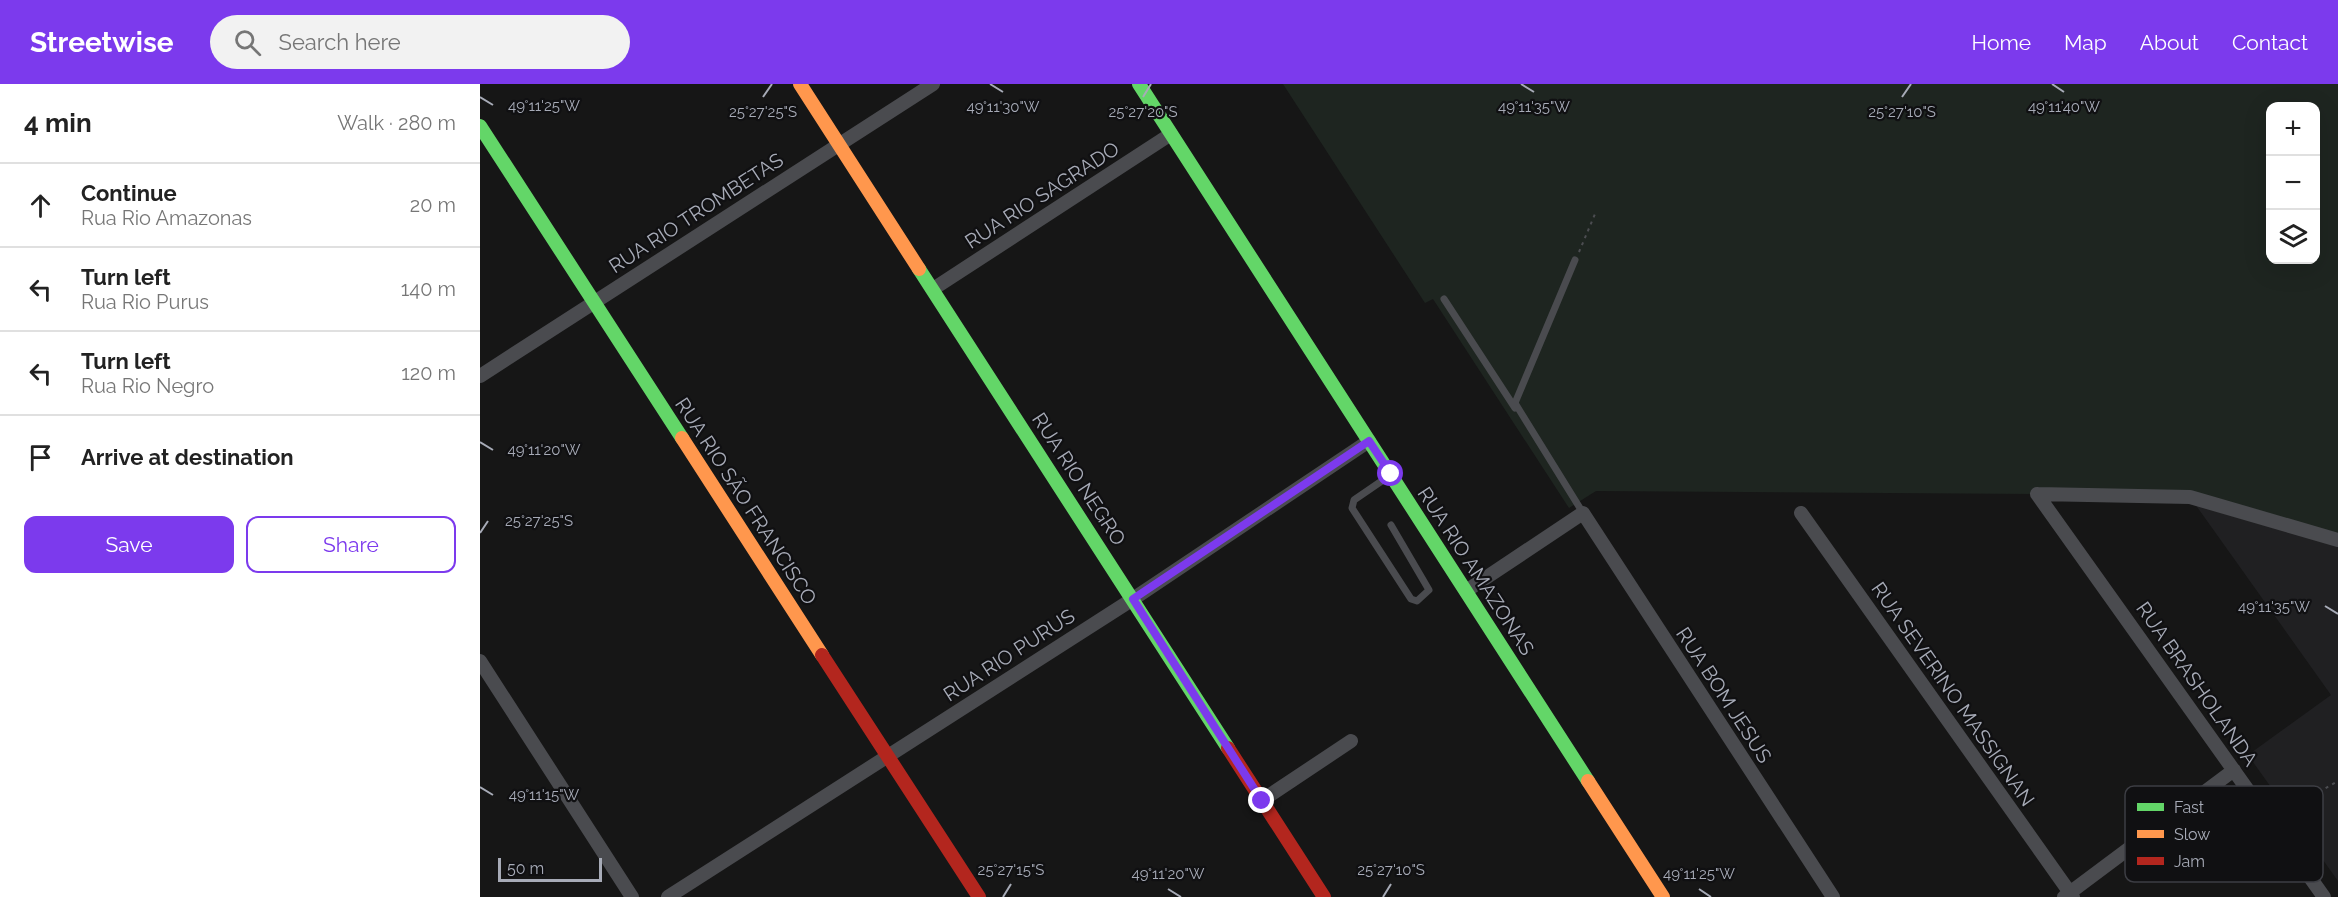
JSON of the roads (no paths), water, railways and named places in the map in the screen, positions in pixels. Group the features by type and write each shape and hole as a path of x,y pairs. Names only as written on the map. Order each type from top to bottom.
{"street":[{"name":"RUA RIO NEGRO","path":"800,84 1324,897"},
{"name":"RUA RIO TROMBETAS","path":"480,376 933,84"},
{"name":"RUA RIO AMAZONAS","path":"1139,84 1663,897"},
{"name":"RUA RIO SÃO FRANCISCO","path":"480,126 979,897"},
{"name":"RUA RIO SAGRADO","path":"933,289 1171,134"},
{"name":"RUA RIO PURUS","path":"668,897 1133,599 1369,441"},
{"name":"RUA BRASHOLANDA","path":"2245,786 2037,494 2190,497 2338,540"},
{"path":"1466,591 1583,513"},
{"name":"RUA BOM JESUS","path":"1583,513 1833,897"},
{"name":"RUA SEVERINO MASSIGNAN","path":"1801,513 2069,896"},
{"path":"480,661 632,897"},
{"path":"1262,801 1351,741"},
{"path":"2213,786 2234,770"},
{"path":"2069,896 2125,853"},
{"name":"RUA BRASHOLANDA","path":"2313,882 2324,897"}],"lane":[{"path":"1575,260 1515,403 1583,513"},
{"path":"1444,299 1583,513"},
{"path":"1391,474 1354,500 1352,508 1411,599 1417,601 1430,590 1391,525"}]}
